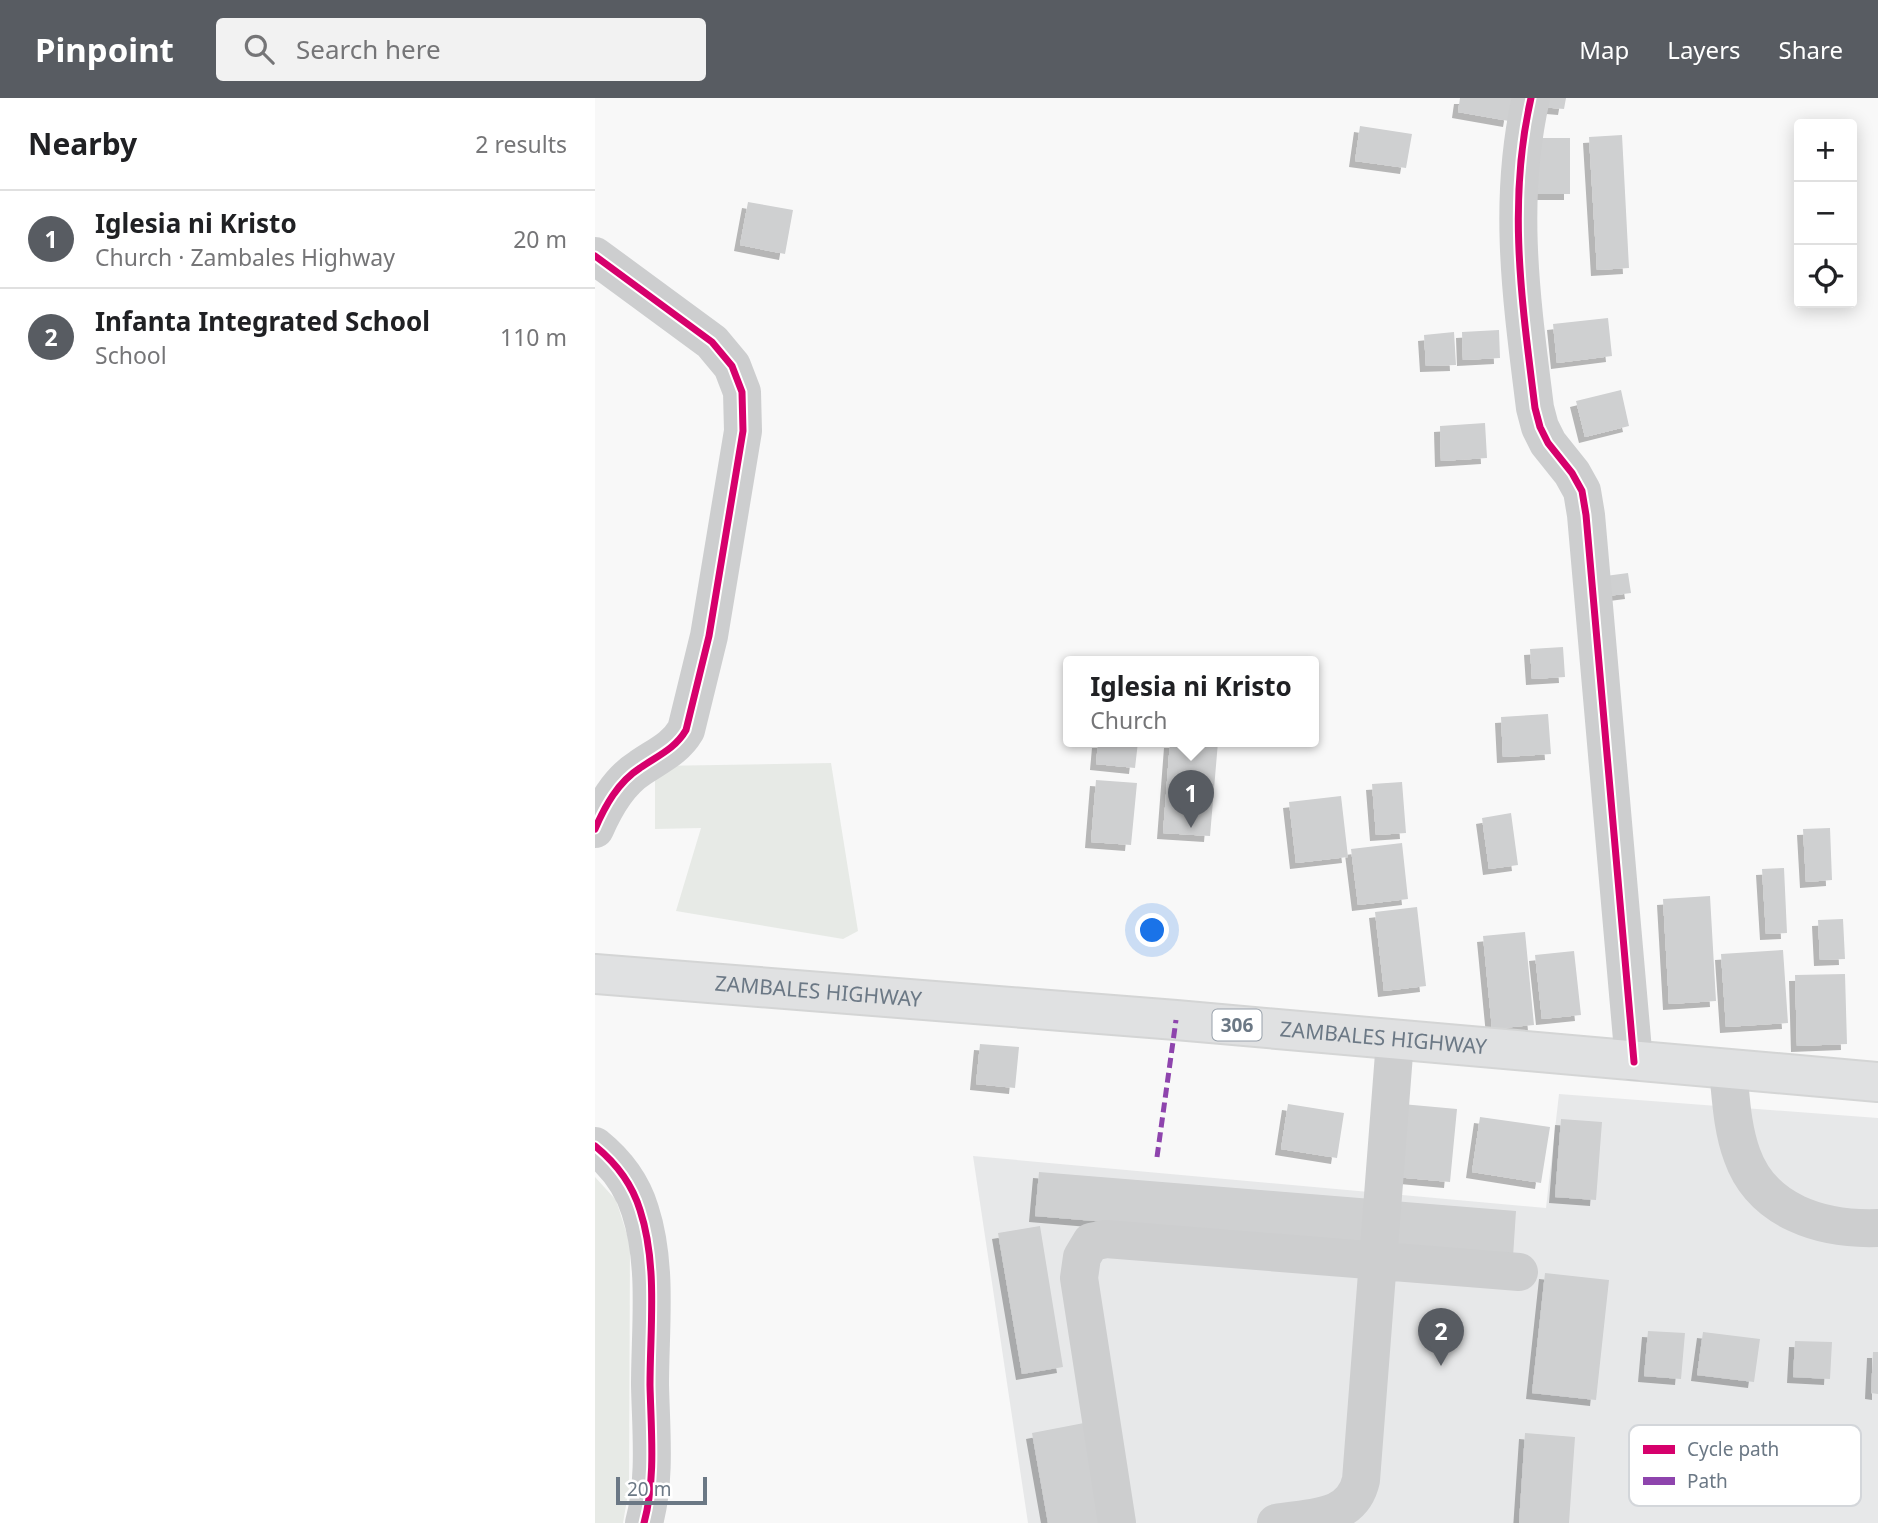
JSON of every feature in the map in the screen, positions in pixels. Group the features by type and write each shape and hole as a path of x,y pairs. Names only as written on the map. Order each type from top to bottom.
{"main road":[{"name":"ZAMBALES HIGHWAY","path":"595,974 1175,1020 1878,1082"}],"street":[{"path":"1531,98 1523,134 1518,180 1520,278 1535,408 1540,427 1582,491 1586,514 1634,1062"},
{"path":"595,256 712,342 732,366 742,392 743,431 709,636 686,730 679,741 627,779 613,795 595,829"},
{"path":"1276,1523 1333,1513 1347,1507 1357,1495 1362,1466 1395,1041"},
{"path":"1728,1070 1735,1129 1753,1180 1776,1204 1804,1218 1835,1226 1878,1228"},
{"path":"595,1146 610,1158 631,1187 641,1210 648,1241 650,1471 644,1523"},
{"path":"1117,1523 1079,1278 1082,1257 1091,1242 1106,1239 1519,1272"}],"shaded area":[{"path":"831,763 858,931 843,939 676,911 701,828 655,829 655,766"},
{"path":"1559,1094 1878,1118 1878,1523 1028,1523 973,1156 1546,1208"},
{"path":"595,1177 616,1200 630,1244 629,1488 623,1523 595,1523"}],"building":[{"path":"1460,98 1513,98 1509,121 1458,112"},
{"path":"1542,98 1566,98 1564,109 1541,107"},
{"path":"1360,126 1412,134 1406,168 1355,161"},
{"path":"1622,135 1629,268 1597,270 1589,137"},
{"path":"1530,138 1570,138 1570,194 1530,194"},
{"path":"748,202 793,210 785,254 740,245"},
{"path":"1608,318 1612,356 1557,363 1553,324"},
{"path":"1499,330 1500,358 1463,360 1462,332"},
{"path":"1454,332 1456,365 1426,366 1424,335"},
{"path":"1621,390 1629,426 1585,437 1576,401"},
{"path":"1485,423 1487,458 1441,461 1440,426"},
{"path":"1628,573 1631,593 1600,597 1598,577"},
{"path":"1563,647 1565,677 1532,679 1530,649"},
{"path":"1548,714 1551,754 1503,757 1501,717"},
{"path":"1098,747 1137,747 1135,768 1096,764"},
{"path":"1170,747 1218,747 1210,836 1163,833"},
{"path":"1096,780 1137,783 1131,845 1091,842"},
{"path":"1402,782 1406,833 1376,835 1372,784"},
{"path":"1341,796 1348,857 1296,863 1289,802"},
{"path":"1511,813 1518,865 1489,869 1482,818"},
{"path":"1830,828 1832,880 1806,882 1803,829"},
{"path":"1402,843 1408,899 1358,905 1351,849"},
{"path":"1784,868 1787,933 1766,934 1762,869"},
{"path":"1710,896 1716,1001 1669,1004 1663,899"},
{"path":"1417,907 1426,986 1384,991 1375,912"},
{"path":"1843,919 1845,959 1820,960 1818,920"},
{"path":"1525,932 1534,1025 1492,1029 1483,936"},
{"path":"1783,950 1788,1023 1726,1027 1721,954"},
{"path":"1574,951 1581,1015 1542,1019 1535,955"},
{"path":"1845,974 1847,1044 1797,1046 1795,975"},
{"path":"980,1044 1019,1047 1015,1088 976,1084"},
{"path":"1288,1104 1344,1113 1337,1158 1281,1149"},
{"path":"1402,1104 1457,1109 1450,1182 1395,1177"},
{"path":"1480,1117 1550,1127 1541,1183 1472,1172"},
{"path":"1561,1119 1602,1122 1596,1200 1555,1197"},
{"path":"1039,1172 1372,1199 1368,1244 1035,1216"},
{"path":"1393,1201 1516,1211 1513,1257 1390,1247"},
{"path":"1040,1226 1063,1367 1022,1374 998,1233"},
{"path":"1545,1273 1609,1280 1596,1400 1532,1393"},
{"path":"1648,1331 1685,1333 1681,1379 1644,1376"},
{"path":"1703,1332 1760,1339 1754,1382 1697,1375"},
{"path":"1795,1341 1832,1342 1830,1379 1793,1377"},
{"path":"1873,1352 1878,1352 1878,1394 1871,1393"},
{"path":"1084,1423 1101,1523 1048,1523 1032,1433"},
{"path":"1525,1433 1575,1437 1569,1523 1519,1523"}],"marked path":[{"path":"1157,1157 1176,1020"}],"cycle path":[{"path":"1531,98 1524,137 1518,215 1526,330 1535,408 1540,427 1582,491 1586,515 1634,1062"},
{"path":"595,256 712,342 732,366 742,392 743,431 709,636 686,730 671,747 625,780 608,803 595,829"},
{"path":"595,1146 616,1167 633,1191 646,1231 649,1253 652,1297 652,1454 644,1523"}],"place":[{"name":"Iglesia ni Kristo","path":"1191,828"},
{"name":"Infanta Integrated School","path":"1441,1366"}]}
